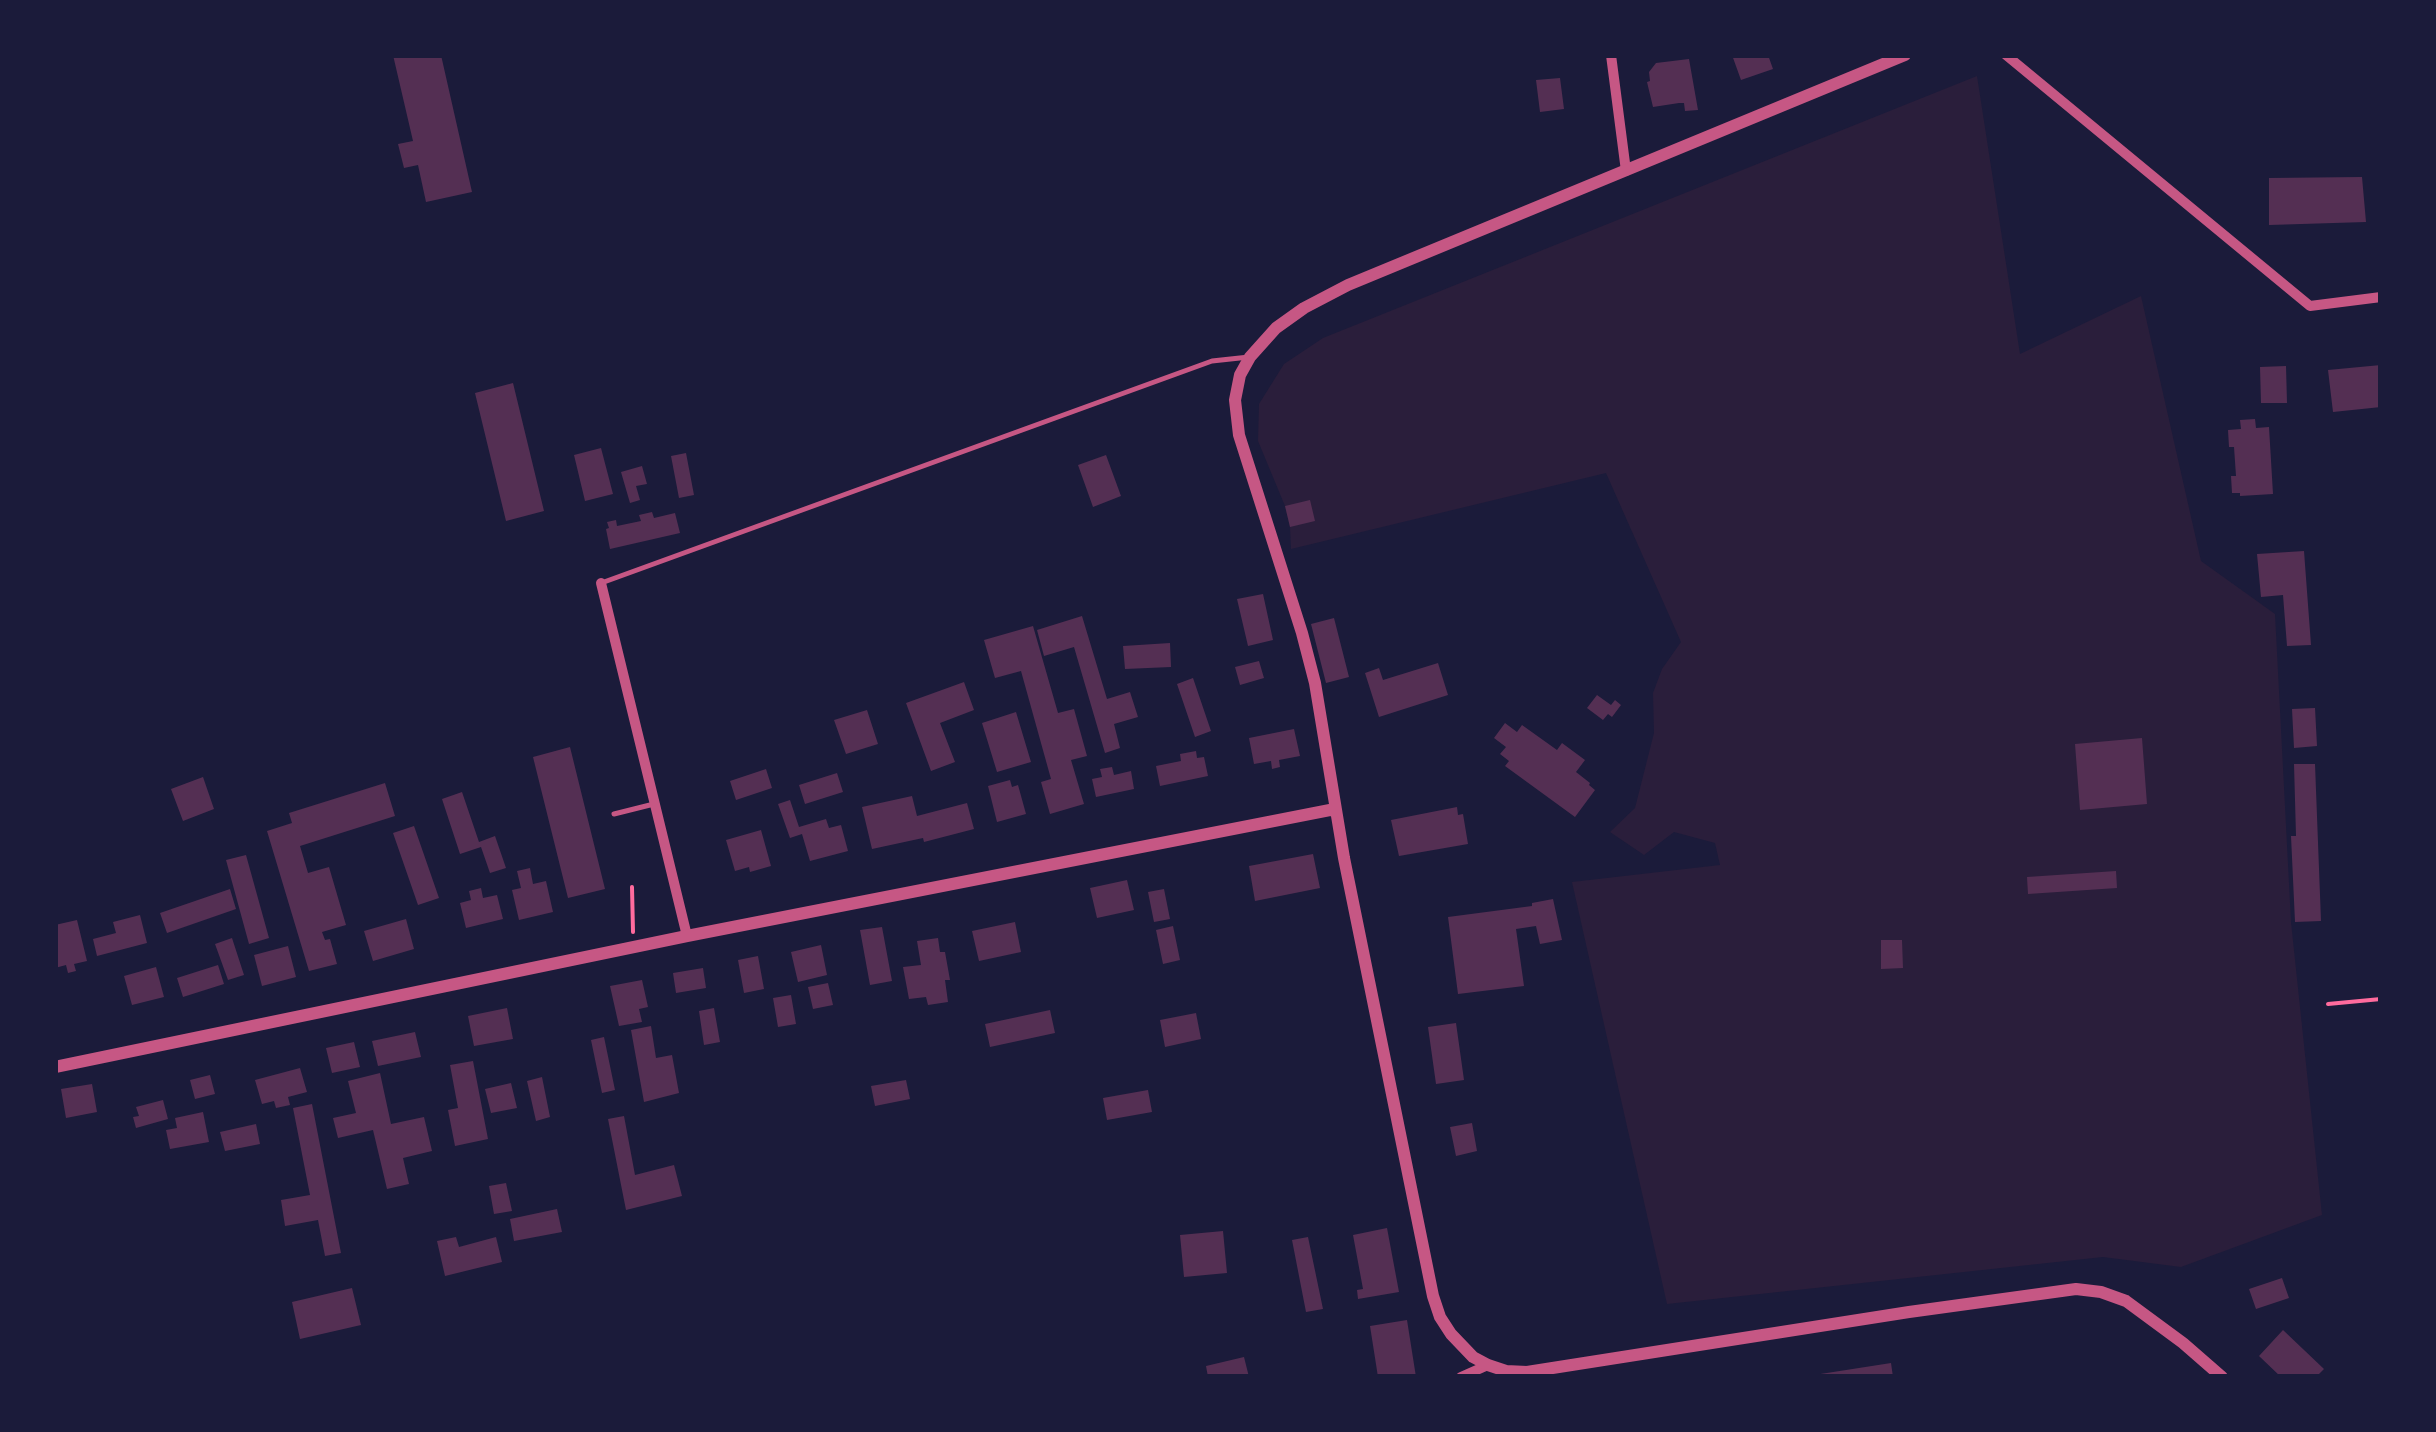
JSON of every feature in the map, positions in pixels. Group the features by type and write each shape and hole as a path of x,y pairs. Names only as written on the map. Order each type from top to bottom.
{"street":[{"path":"1611,55 1626,171"},
{"path":"1906,55 1348,285 1276,328 1250,357 1240,375 1235,400 1239,435 1315,683 1335,809 1433,1296 1451,1334 1474,1357 1506,1371 1528,1372 2076,1289 2126,1301 2222,1377"},
{"path":"2006,55 2310,306 2381,297"},
{"path":"601,583 686,936"},
{"path":"55,1067 686,936 1335,809"},
{"path":"1461,1377 1488,1365"}],"lane":[{"path":"601,583 1212,361 1250,357"},
{"path":"614,814 654,804"}],"path":[{"path":"632,887 634,947"},
{"path":"2328,1004 2381,999"}],"shaded area":[{"path":"1977,76 2020,354 2141,296 2201,561 2275,614 2291,922 2322,1215 2181,1267 2103,1257 1667,1304 1572,882 1720,865 1715,843 1674,832 1644,855 1610,832 1635,808 1654,733 1653,693 1662,669 1681,642 1606,473 1291,549 1285,506 1258,441 1259,404 1284,364 1323,338"}],"building":[{"path":"393,55 441,55 472,192 426,202 418,165 404,168 398,144 413,141"},
{"path":"1732,55 1768,55 1773,69 1741,80"},
{"path":"1689,59 1698,110 1685,111 1684,103 1653,107 1647,82 1649,72 1656,63"},
{"path":"1560,78 1564,109 1540,112 1536,80"},
{"path":"2362,177 2366,222 2269,225 2269,178"},
{"path":"2381,365 2381,407 2333,412 2328,370"},
{"path":"2286,366 2287,403 2261,403 2260,367"},
{"path":"513,383 544,511 506,521 475,393"},
{"path":"2255,419 2256,428 2269,427 2273,494 2240,496 2232,493 2231,476 2236,476 2228,430 2241,429 2240,420"},
{"path":"601,448 613,494 585,501 574,455"},
{"path":"686,453 694,495 679,498 671,456"},
{"path":"1106,455 1121,496 1093,507 1078,465"},
{"path":"642,466 647,484 636,486 640,500 630,503 621,472"},
{"path":"1310,500 1315,521 1290,527 1285,506"},
{"path":"652,512 654,518 675,513 680,533 610,549 607,522 616,520 617,526 641,521 639,515"},
{"path":"2304,551 2311,645 2287,646 2283,595 2261,597 2257,554"},
{"path":"1263,594 1273,640 1248,646 1237,599"},
{"path":"1082,616 1107,699 1130,692 1138,717 1114,724 1120,748 1105,753 1074,647 1044,656 1037,630"},
{"path":"1334,618 1349,677 1326,683 1311,624"},
{"path":"1033,626 1058,713 1074,709 1087,756 1071,760 1084,804 1050,814 1041,782 1051,779 1021,671 995,678 984,640"},
{"path":"1170,643 1171,667 1125,669 1123,646"},
{"path":"1259,661 1264,678 1240,685 1235,667"},
{"path":"1438,663 1448,695 1379,717 1365,673 1379,668 1383,680"},
{"path":"1193,678 1211,731 1195,737 1177,684"},
{"path":"964,682 974,710 940,723 955,762 931,771 906,703"},
{"path":"1597,695 1611,705 1615,700 1621,705 1612,717 1608,714 1603,720 1587,708"},
{"path":"2315,708 2317,746 2294,748 2292,709"},
{"path":"867,710 878,744 846,754 834,720"},
{"path":"1016,712 1031,762 997,772 982,723"},
{"path":"1505,723 1517,732 1522,725 1557,750 1562,743 1585,760 1576,772 1595,790 1575,817 1505,766 1509,761 1500,754 1506,747 1494,738"},
{"path":"1294,729 1300,756 1279,760 1280,767 1272,769 1271,761 1254,764 1249,738"},
{"path":"2142,738 2147,804 2080,810 2075,744"},
{"path":"570,747 605,889 568,898 533,757"},
{"path":"1196,751 1197,758 1204,757 1208,776 1160,786 1156,766 1181,761 1180,754"},
{"path":"2294,764 2315,764 2321,921 2295,922 2291,836 2296,836"},
{"path":"1112,767 1114,775 1131,771 1134,789 1096,797 1092,779 1102,777 1100,769"},
{"path":"766,769 772,788 736,800 730,781"},
{"path":"837,773 843,792 805,804 799,785"},
{"path":"203,777 214,809 183,821 171,789"},
{"path":"1010,780 1012,787 1018,785 1026,814 997,822 988,786"},
{"path":"385,783 395,816 300,846 308,873 329,867 346,925 322,932 325,940 330,939 337,964 309,971 267,831 292,823 289,813"},
{"path":"462,792 479,842 495,836 506,868 490,873 481,847 460,854 442,799"},
{"path":"912,796 917,816 967,803 974,829 924,842 923,838 872,849 862,807"},
{"path":"790,800 799,827 826,819 829,828 841,825 848,851 810,861 802,834 790,838 778,804"},
{"path":"1457,807 1458,815 1463,814 1468,844 1399,856 1391,820"},
{"path":"414,826 439,898 418,905 393,833"},
{"path":"761,830 771,866 750,872 749,867 735,871 726,840"},
{"path":"1313,854 1320,888 1255,901 1249,866"},
{"path":"246,855 269,938 249,944 226,860"},
{"path":"530,868 533,884 546,881 553,912 519,920 512,890 521,888 517,871"},
{"path":"2116,871 2117,888 2028,894 2027,877"},
{"path":"1127,880 1134,910 1097,918 1090,888"},
{"path":"481,888 483,898 497,895 503,919 466,928 460,903 471,900 469,891"},
{"path":"230,889 236,909 167,933 160,913"},
{"path":"1164,889 1170,919 1154,922 1148,892"},
{"path":"1553,899 1562,940 1540,944 1536,926 1516,929 1524,986 1458,994 1448,917 1532,906"},
{"path":"140,915 147,943 97,956 93,939 116,933 113,922"},
{"path":"406,919 414,949 373,961 364,931"},
{"path":"77,920 87,961 74,964 76,971 68,973 66,965 55,968 55,925"},
{"path":"1015,922 1021,952 979,961 972,931"},
{"path":"1173,926 1180,960 1163,964 1156,930"},
{"path":"882,927 892,981 870,985 860,930"},
{"path":"232,938 244,975 228,980 215,944"},
{"path":"938,938 950,980 945,980 948,1002 928,1005 926,997 909,999 903,967 921,965 917,941"},
{"path":"1881,940 1902,940 1903,968 1881,969"},
{"path":"821,945 827,975 798,982 791,952"},
{"path":"288,946 296,977 262,986 254,955"},
{"path":"758,956 764,989 744,993 738,960"},
{"path":"218,965 224,984 183,997 177,978"},
{"path":"156,967 164,997 132,1005 124,976"},
{"path":"703,968 706,988 676,993 673,973"},
{"path":"642,980 648,1007 639,1009 642,1022 619,1026 610,986"},
{"path":"828,983 833,1005 813,1009 808,987"},
{"path":"791,995 796,1024 778,1027 773,998"},
{"path":"507,1008 513,1039 474,1046 468,1016"},
{"path":"714,1008 720,1042 704,1045 699,1011"},
{"path":"1050,1010 1055,1033 990,1047 985,1024"},
{"path":"1196,1013 1201,1039 1165,1047 1160,1020"},
{"path":"1456,1023 1464,1080 1436,1084 1428,1027"},
{"path":"651,1026 656,1058 672,1055 679,1093 644,1102 631,1030"},
{"path":"415,1032 421,1057 378,1066 372,1041"},
{"path":"604,1037 615,1090 602,1093 591,1040"},
{"path":"354,1042 360,1067 332,1073 326,1048"},
{"path":"473,1061 488,1139 455,1146 448,1110 458,1108 450,1065"},
{"path":"300,1068 307,1092 288,1097 290,1105 276,1108 274,1101 262,1104 255,1080"},
{"path":"380,1073 391,1124 424,1117 432,1151 403,1158 409,1184 387,1189 373,1130 338,1138 333,1118 356,1113 348,1081"},
{"path":"210,1075 215,1094 195,1099 190,1080"},
{"path":"542,1077 550,1117 536,1121 527,1081"},
{"path":"906,1080 910,1099 875,1106 871,1086"},
{"path":"511,1083 517,1108 491,1113 485,1089"},
{"path":"92,1084 97,1112 66,1118 61,1089"},
{"path":"1148,1090 1152,1112 1107,1120 1103,1098"},
{"path":"163,1100 168,1119 136,1128 136,1107"},
{"path":"312,1104 341,1253 325,1256 318,1220 285,1226 281,1200 310,1195 293,1108"},
{"path":"203,1112 209,1142 170,1149 166,1130 177,1128 175,1118"},
{"path":"624,1116 635,1175 674,1165 682,1196 626,1210 608,1119"},
{"path":"1472,1123 1477,1151 1456,1156 1450,1127"},
{"path":"256,1124 260,1144 225,1151 220,1132"},
{"path":"506,1183 512,1211 494,1214 489,1186"},
{"path":"557,1209 562,1232 514,1241 510,1219"},
{"path":"1387,1228 1399,1292 1358,1299 1357,1290 1363,1289 1353,1235"},
{"path":"1223,1231 1227,1273 1184,1277 1180,1235"},
{"path":"456,1237 459,1247 496,1237 502,1262 445,1276 437,1241"},
{"path":"1308,1237 1323,1309 1306,1312 1292,1240"},
{"path":"2282,1278 2289,1298 2256,1309 2249,1289"},
{"path":"352,1288 361,1325 300,1339 292,1302"},
{"path":"1407,1320 1416,1377 1378,1377 1370,1326"},
{"path":"2283,1330 2324,1369 2316,1377 2281,1377 2259,1356"},
{"path":"1244,1357 1249,1377 1208,1377 1206,1366"},
{"path":"1891,1363 1893,1377 1814,1377 1814,1375"}]}
